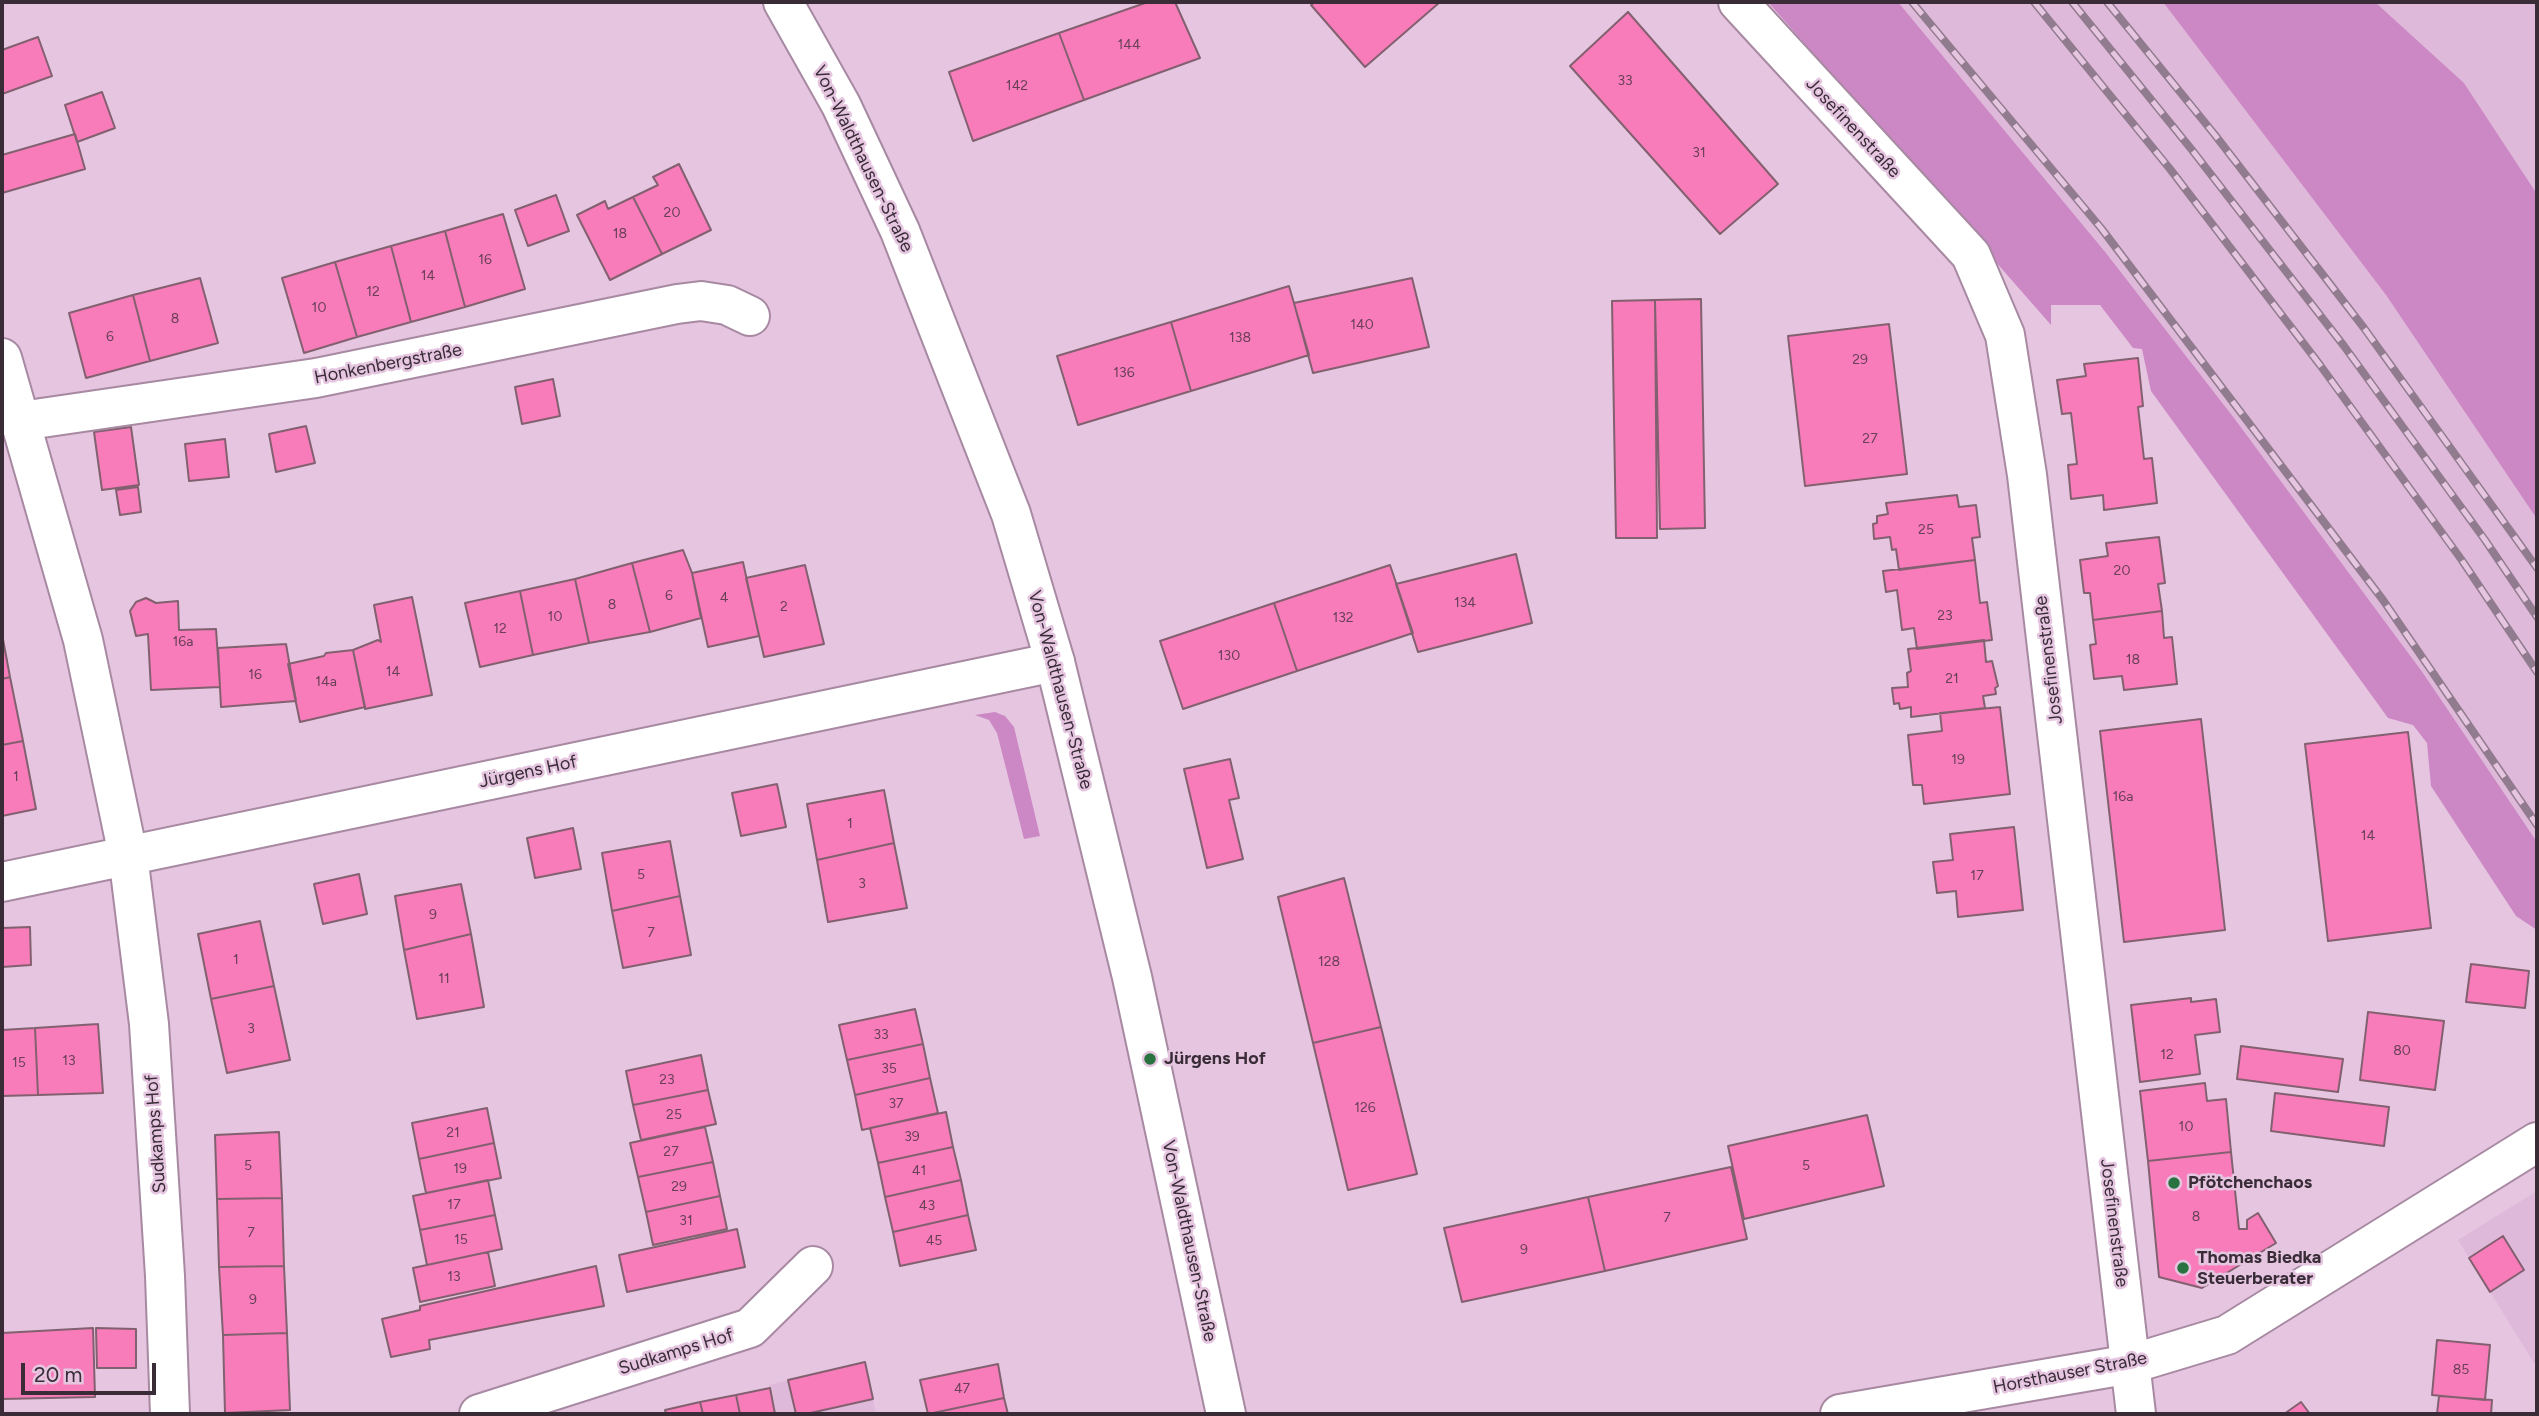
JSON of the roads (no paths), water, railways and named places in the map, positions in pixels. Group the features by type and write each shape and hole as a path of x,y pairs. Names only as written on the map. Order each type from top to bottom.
{"street":[{"name":"Von-Waldthausen-Straße","path":"783,2 841,105 905,243 1012,514 1055,662 1132,977 1226,1414"},
{"name":"Josefinenstraße","path":"1738,2 1970,255 2004,335 2029,489 2136,1414"},
{"name":"Honkenbergstraße","path":"21,421 329,376 677,304 701,301 727,304 750,316"},
{"path":"2,358 83,640 128,855"},
{"name":"Jürgens Hof","path":"2,882 1055,662"},
{"name":"Sudkamps Hof","path":"128,855 149,1024 165,1276 170,1414"},
{"name":"Horsthauser Straße","path":"1840,1414 2131,1364 2227,1335 2537,1142"},
{"name":"Sudkamps Hof","path":"479,1414 750,1328 813,1266"}],"railway":[{"path":"1912,2 2101,228 2383,600 2537,825"},
{"path":"2034,2 2170,169 2320,365 2461,559 2537,672"},
{"path":"2072,2 2192,150 2344,346 2485,540 2537,617"},
{"path":"2107,2 2215,135 2364,328 2537,568"}],"place":[{"name":"Jürgens Hof","path":"1150,1059"},
{"name":"Pfötchenchaos","path":"2174,1183"},
{"name":"Thomas Biedka Steuerberater","path":"2183,1268"}]}
